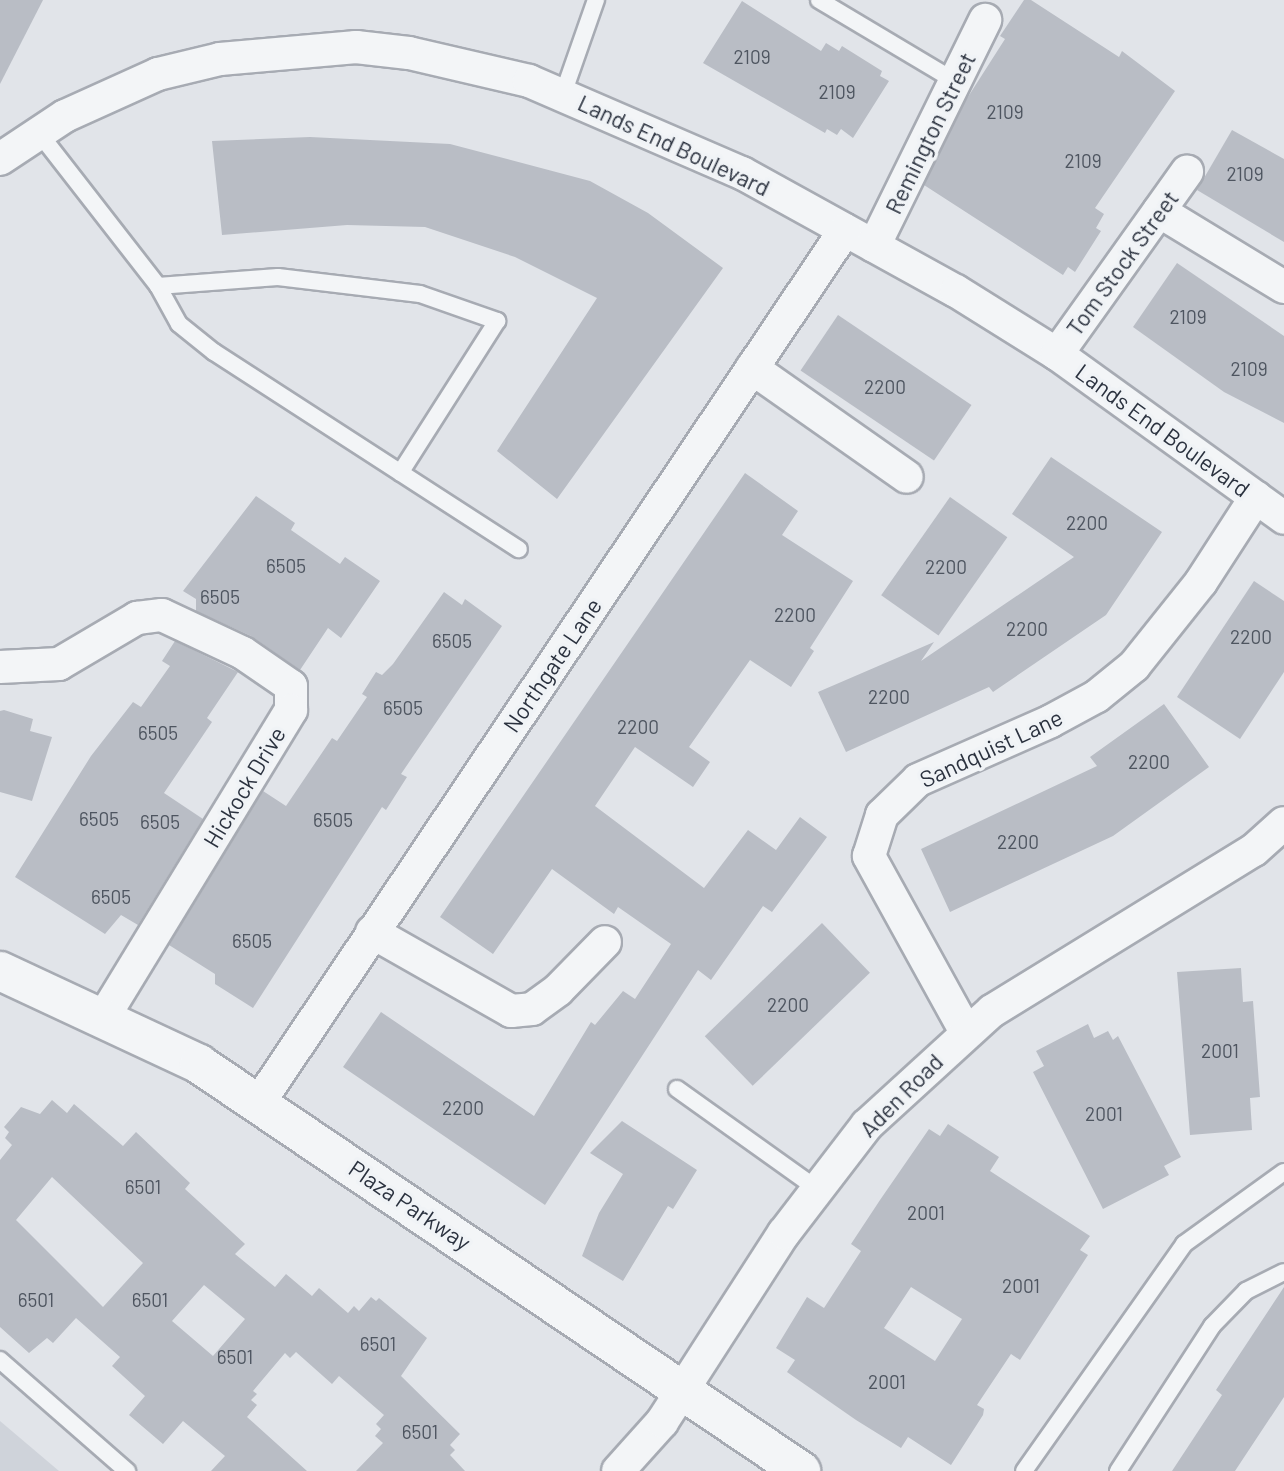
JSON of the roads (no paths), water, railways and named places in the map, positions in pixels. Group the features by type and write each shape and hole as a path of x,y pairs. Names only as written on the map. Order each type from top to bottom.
{"street":[{"name":"Remington Street","path":"874,246 985,20"},
{"name":"Lands End Boulevard","path":"0,159 65,116 158,74 220,59 356,47 409,53 529,81 741,173 874,246 1057,354 1284,518"},
{"name":"Tom Stock Street","path":"1057,354 1187,172"},
{"path":"1159,211 1284,288"},
{"name":"Northgate Lane","path":"260,1101 845,230"},
{"path":"752,368 906,477"},
{"name":"Sandquist Lane","path":"966,1032 869,856 881,815 918,779 1051,721 1097,696 1134,666 1202,582 1256,497"},
{"name":"Hickock Drive","path":"0,667 59,664 137,618 162,615 243,653 291,686 291,710 104,1016"},
{"name":"Aden Road","path":"618,1471 682,1391 783,1233 867,1125 992,1011 1254,850 1284,823"},
{"path":"372,932 511,1011 532,1009 558,990 605,942"},
{"name":"Plaza Parkway","path":"0,971 104,1016 199,1063 260,1101 802,1471"}],"lane":[{"path":"563,94 596,0"},
{"path":"820,0 956,81"},
{"path":"39,133 158,286 179,324 214,352 519,550"},
{"path":"158,286 278,277 420,294 497,321 400,472"},
{"path":"677,1089 817,1189"},
{"path":"1024,1471 1184,1244 1284,1172"},
{"path":"1118,1471 1212,1326 1246,1291 1284,1272"},
{"path":"0,1360 127,1471"}]}
